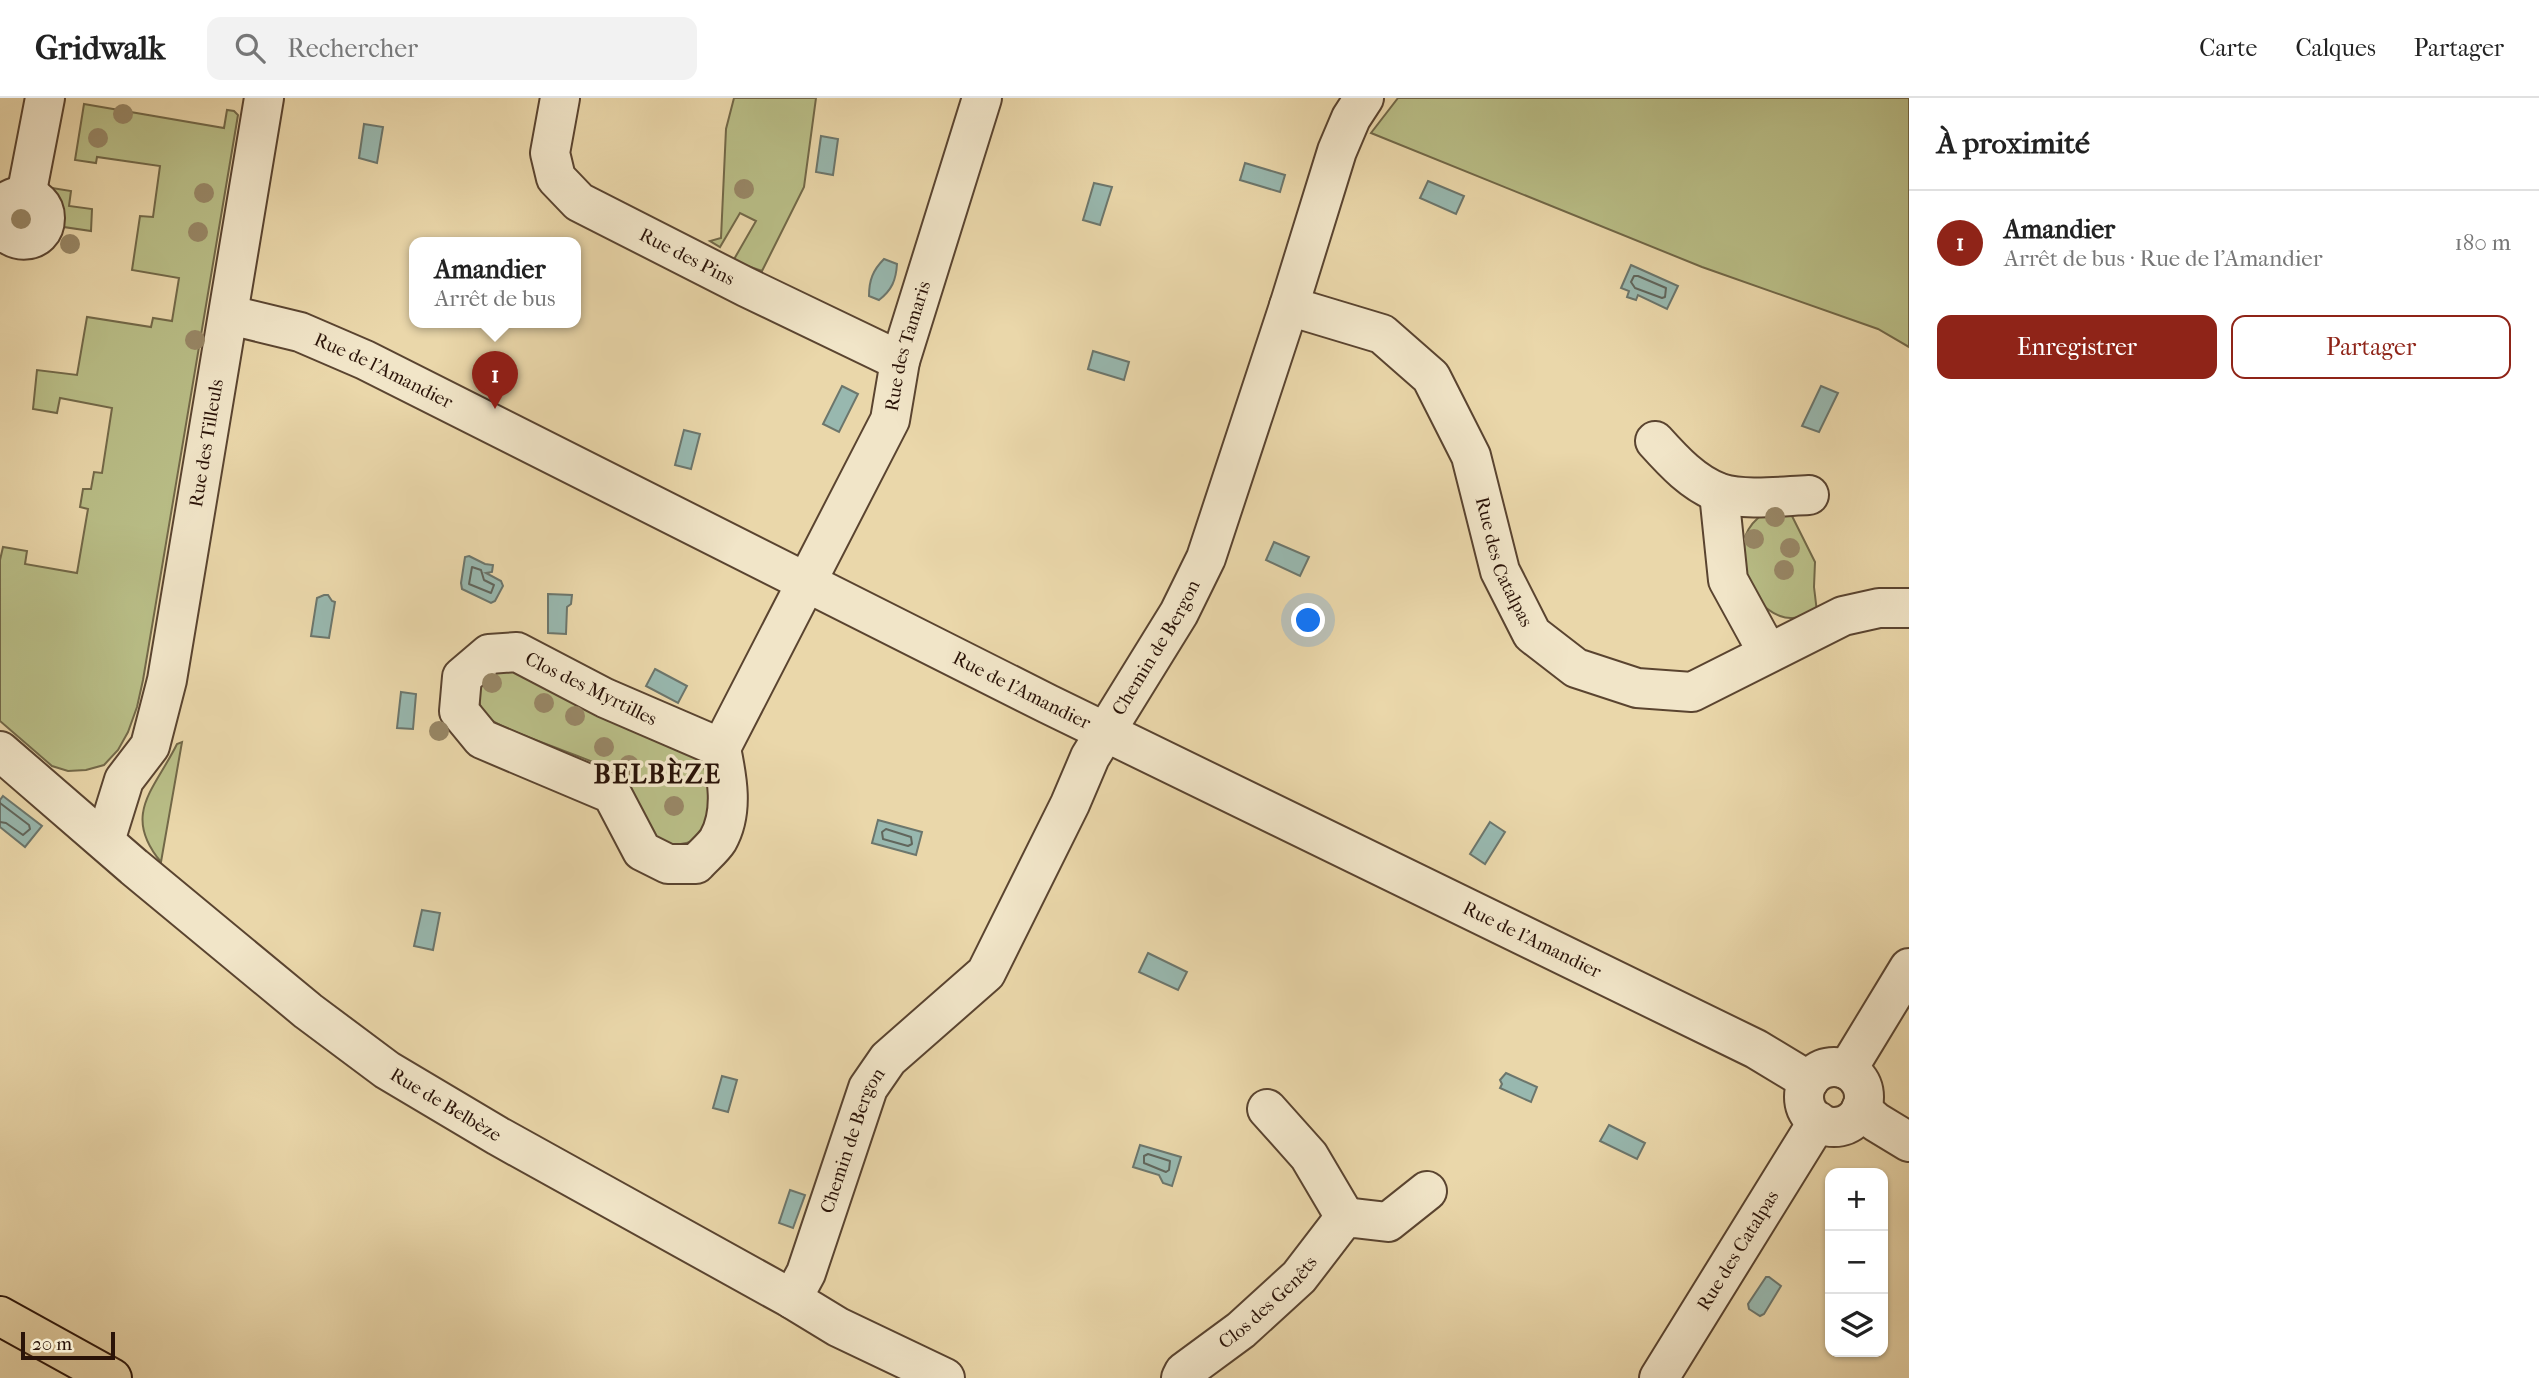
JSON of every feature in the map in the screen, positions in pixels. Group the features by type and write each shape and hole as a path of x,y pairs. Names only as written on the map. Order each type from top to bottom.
{"main road":[{"path":"0,1316 112,1378"}],"street":[{"path":"0,223 7,235 16,240 26,241 36,236 43,228 43,208 36,200 13,204 45,98"},
{"name":"Rue des Tilleuls","path":"105,841 124,780 150,746 167,681 264,98"},
{"name":"Rue des Pins","path":"560,98 550,152 556,178 579,202 900,361"},
{"name":"Rue des Tamaris","path":"806,583 890,420 900,361 982,98"},
{"name":"Chemin de Bergon","path":"792,1299 806,1273 868,1088 888,1059 986,973 1105,732 1179,613 1206,558 1337,151 1351,118 1364,98"},
{"name":"Rue des Catalpas","path":"1289,306 1382,334 1431,377 1471,456 1500,571 1532,634 1576,668 1637,688 1692,692 1843,616 1879,608 1909,608"},
{"name":"Rue de l'Amandier","path":"230,315 300,331 365,360 1105,732 1756,1049 1809,1081"},
{"path":"1655,441 1679,468 1719,493 1736,496 1809,495"},
{"path":"1719,493 1728,580 1768,653"},
{"path":"721,748 806,583"},
{"name":"Clos des Myrtilles","path":"517,652 605,698 669,728 721,748 727,780 728,810 718,839 696,864 668,864 642,851 612,794 482,739 460,711 463,677 489,654 517,652"},
{"name":"Rue de Belbèze","path":"0,751 297,1002 387,1070 498,1136 838,1327 936,1376"},
{"path":"66,807 74,795 124,780"},
{"path":"1847,1070 1909,968"},
{"path":"1830,1067 1847,1070 1854,1074 1861,1084 1864,1097 1861,1109 1852,1121 1838,1127 1823,1125 1805,1106 1804,1093 1809,1081 1818,1071 1830,1067"},
{"path":"1267,1109 1309,1156 1345,1217 1388,1222 1426,1191"},
{"path":"1861,1109 1876,1122 1909,1142"},
{"name":"Rue des Catalpas","path":"1659,1378 1818,1121"},
{"name":"Clos des Genêts","path":"1181,1378 1184,1372 1241,1330 1299,1277 1345,1217"}],"green space":[{"path":"734,98 816,98 804,187 762,271 733,261 756,221 740,213 720,247 710,241 721,238 726,129"},
{"path":"1398,98 1909,98 1909,347 1878,329 1702,267 1371,133"},
{"path":"84,104 224,128 227,110 238,115 137,707 118,750 104,765 68,771 52,766 0,721 0,560 3,547 27,551 25,564 77,573 88,509 80,507 83,489 91,489 94,472 102,473 112,408 60,398 57,413 33,409 37,370 77,375 87,317 151,327 153,318 172,321 179,278 132,270 140,216 153,217 160,166 97,157 96,163 75,160"},
{"path":"52,188 71,191 69,206 92,209 91,231 64,227 61,205"},
{"path":"1788,508 1815,562 1817,612 1790,618 1767,609 1757,599 1744,572 1742,557 1743,543 1758,518 1768,512"},
{"path":"512,662 702,755 716,797 699,839 680,844 665,843 655,836 648,826 630,786 619,773 519,734 485,715 478,696 478,684"},
{"path":"182,742 161,862 149,845 143,815 152,788 177,744"}],"water":[{"path":"364,124 383,127 377,163 359,158"},
{"path":"821,136 838,139 833,175 816,172"},
{"path":"1245,163 1285,175 1280,192 1240,180"},
{"path":"1428,181 1464,196 1456,214 1420,198"},
{"path":"1094,183 1112,187 1100,225 1083,220"},
{"path":"884,259 897,264 890,288 879,300 869,296 870,285 874,271"},
{"path":"1631,265 1678,286 1667,309 1638,295 1636,300 1627,297 1629,291 1621,288"},
{"path":"1093,351 1129,362 1124,380 1088,369"},
{"path":"842,386 858,394 839,432 823,424"},
{"path":"1821,386 1838,393 1819,432 1802,426"},
{"path":"684,430 700,434 691,469 675,465"},
{"path":"1274,542 1309,557 1300,576 1266,560"},
{"path":"465,557 493,565 492,572 486,573 501,581 503,586 495,601 491,603 462,589"},
{"path":"548,594 572,595 571,604 567,607 566,634 548,633"},
{"path":"328,595 335,602 329,638 311,636 317,598"},
{"path":"655,669 687,686 678,703 646,686"},
{"path":"401,692 416,694 413,729 397,728"},
{"path":"3,796 42,826 25,847 0,827 0,800"},
{"path":"878,820 922,832 916,855 872,843"},
{"path":"1490,822 1505,832 1485,864 1470,854"},
{"path":"422,910 440,913 433,950 414,946"},
{"path":"1148,953 1187,972 1178,990 1139,972"},
{"path":"1506,1073 1537,1087 1531,1102 1500,1088 1500,1080"},
{"path":"722,1076 737,1080 728,1112 713,1108"},
{"path":"1609,1125 1645,1143 1637,1159 1600,1141"},
{"path":"1140,1145 1181,1157 1172,1186 1163,1183 1159,1175 1133,1167"},
{"path":"790,1190 805,1195 793,1228 779,1223"},
{"path":"1766,1277 1781,1286 1764,1314 1760,1316 1749,1309 1748,1304"}],"place":[{"name":"Amandier","path":"495,409"}],"district":[{"name":"BELBÈZE","path":"658,774"}]}
